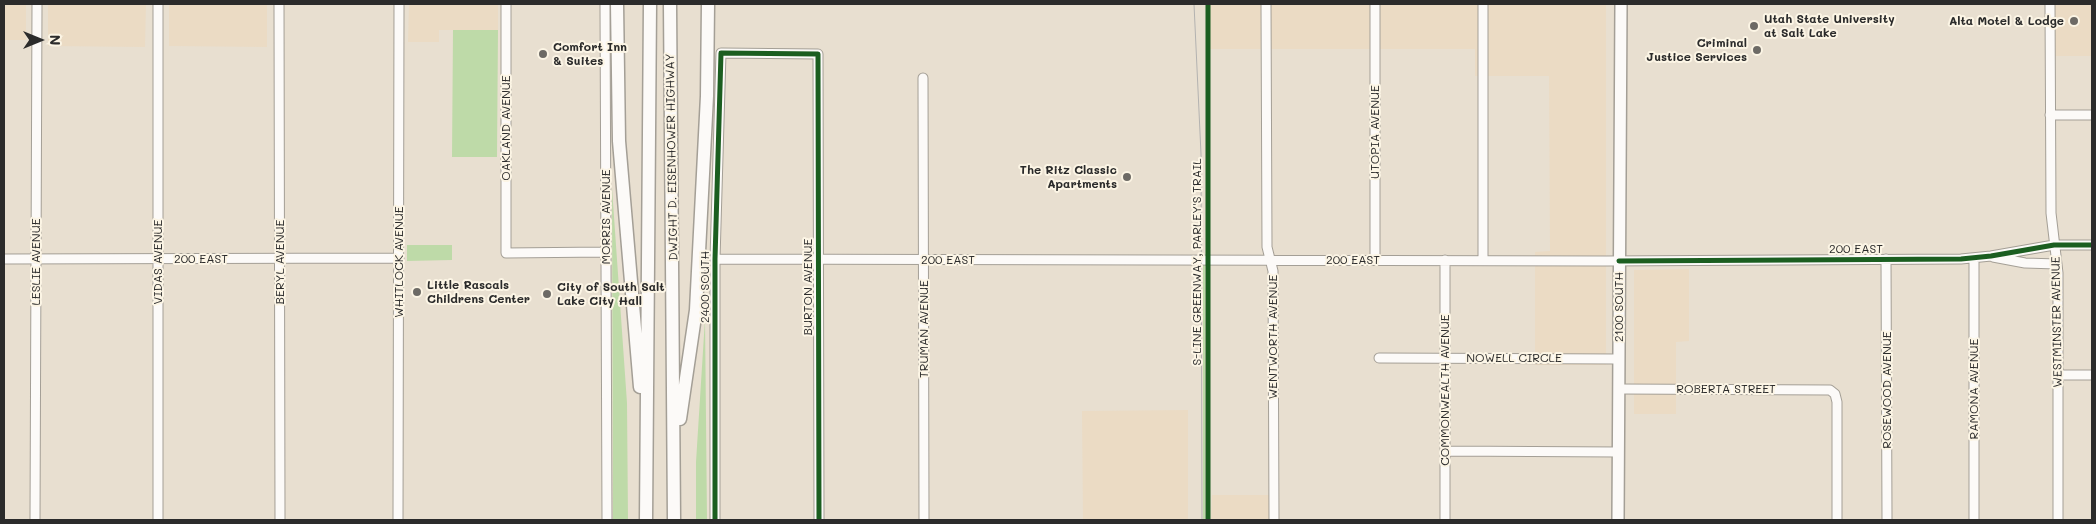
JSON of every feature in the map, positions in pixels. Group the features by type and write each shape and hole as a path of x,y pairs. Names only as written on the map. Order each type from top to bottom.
{"highway":[{"path":"617,4 619,141 646,456"},
{"path":"674,461 696,310 707,96 708,4"},
{"name":"DWIGHT D. EISENHOWER HIGHWAY","path":"670,7 674,515"},
{"name":"DWIGHT D. EISENHOWER HIGHWAY","path":"646,515 650,9"}],"main road":[{"name":"2100 SOUTH","path":"1618,520 1621,4"}],"street":[{"name":"LESLIE AVENUE","path":"35,520 37,4"},
{"name":"VIDAS AVENUE","path":"158,4 158,520"},
{"name":"BERYL AVENUE","path":"279,4 280,520"},
{"name":"WHITLOCK AVENUE","path":"398,520 399,4"},
{"name":"OAKLAND AVENUE","path":"506,4 506,253 604,252"},
{"name":"MORRIS AVENUE","path":"605,4 606,520"},
{"name":"WENTWORTH AVENUE","path":"1266,4 1266,227 1267,247 1273,271 1274,520"},
{"name":"UTOPIA AVENUE","path":"1375,4 1375,260"},
{"path":"1483,4 1483,260"},
{"name":"WESTMINSTER AVENUE","path":"2050,4 2051,213 2057,264 2058,520"},
{"name":"2400 SOUTH","path":"715,520 715,259 721,53 818,54"},
{"name":"BURTON AVENUE","path":"818,54 819,520"},
{"name":"TRUMAN AVENUE","path":"923,78 924,520"},
{"path":"2050,115 2092,115"},
{"name":"200 EAST","path":"715,259 1619,261 1886,259 1974,258 2054,245 2092,244"},
{"name":"200 EAST","path":"1991,256 2024,263 2057,264"},
{"name":"200 EAST","path":"4,259 399,258"},
{"name":"RAMONA AVENUE","path":"1974,258 1974,520"},
{"name":"ROSEWOOD AVENUE","path":"1886,259 1887,520"},
{"name":"COMMONWEALTH AVENUE","path":"1445,260 1445,520"},
{"name":"NOWELL CIRCLE","path":"1379,358 1619,359"},
{"path":"2058,375 2092,375"},
{"name":"ROBERTA STREET","path":"1619,389 1825,389 1833,391 1837,402 1837,520"},
{"path":"1445,451 1618,452"}],"shaded area":[{"path":"4,4 26,4 26,40 4,40"},
{"path":"48,4 146,4 145,47 48,46"},
{"path":"169,4 267,4 267,47 169,46"},
{"path":"409,4 498,4 498,30 439,30 439,42 408,42"},
{"path":"1209,4 1606,4 1606,365 1535,365 1535,252 1550,251 1549,76 1475,76 1475,49 1209,49"},
{"path":"2054,4 2092,4 2092,56 2055,56"},
{"path":"1689,269 1689,341 1676,342 1676,414 1634,414 1634,270"},
{"path":"1188,410 1188,520 1083,520 1082,411"},
{"path":"1212,495 1279,495 1279,520 1211,520"}],"green space":[{"path":"453,30 498,30 497,157 452,157"},
{"path":"612,188 627,403 628,520 613,520"},
{"path":"407,245 452,245 452,260 407,261"},
{"path":"1203,265 1205,265 1205,520 1203,520"},
{"path":"705,319 707,520 696,520 696,462"}],"tram line":[{"path":"1194,4 1201,154 1202,520"}],"cycle path":[{"name":"S-LINE GREENWAY, PARLEY'S TRAIL","path":"1208,4 1208,520"},
{"path":"715,520 715,259 721,53 818,54 819,520"},
{"path":"1619,261 1961,259 2054,245 2092,245"}],"place":[{"name":"Alta Motel & Lodge","path":"2074,21"},
{"name":"Utah State University at Salt Lake","path":"1754,26"},
{"name":"Criminal Justice Services","path":"1757,50"},
{"name":"Comfort Inn & Suites","path":"543,54"},
{"name":"The Ritz Classic Apartments","path":"1127,177"},
{"name":"Little Rascals Childrens Center","path":"417,292"},
{"name":"City of South Salt Lake City Hall","path":"547,294"}]}
